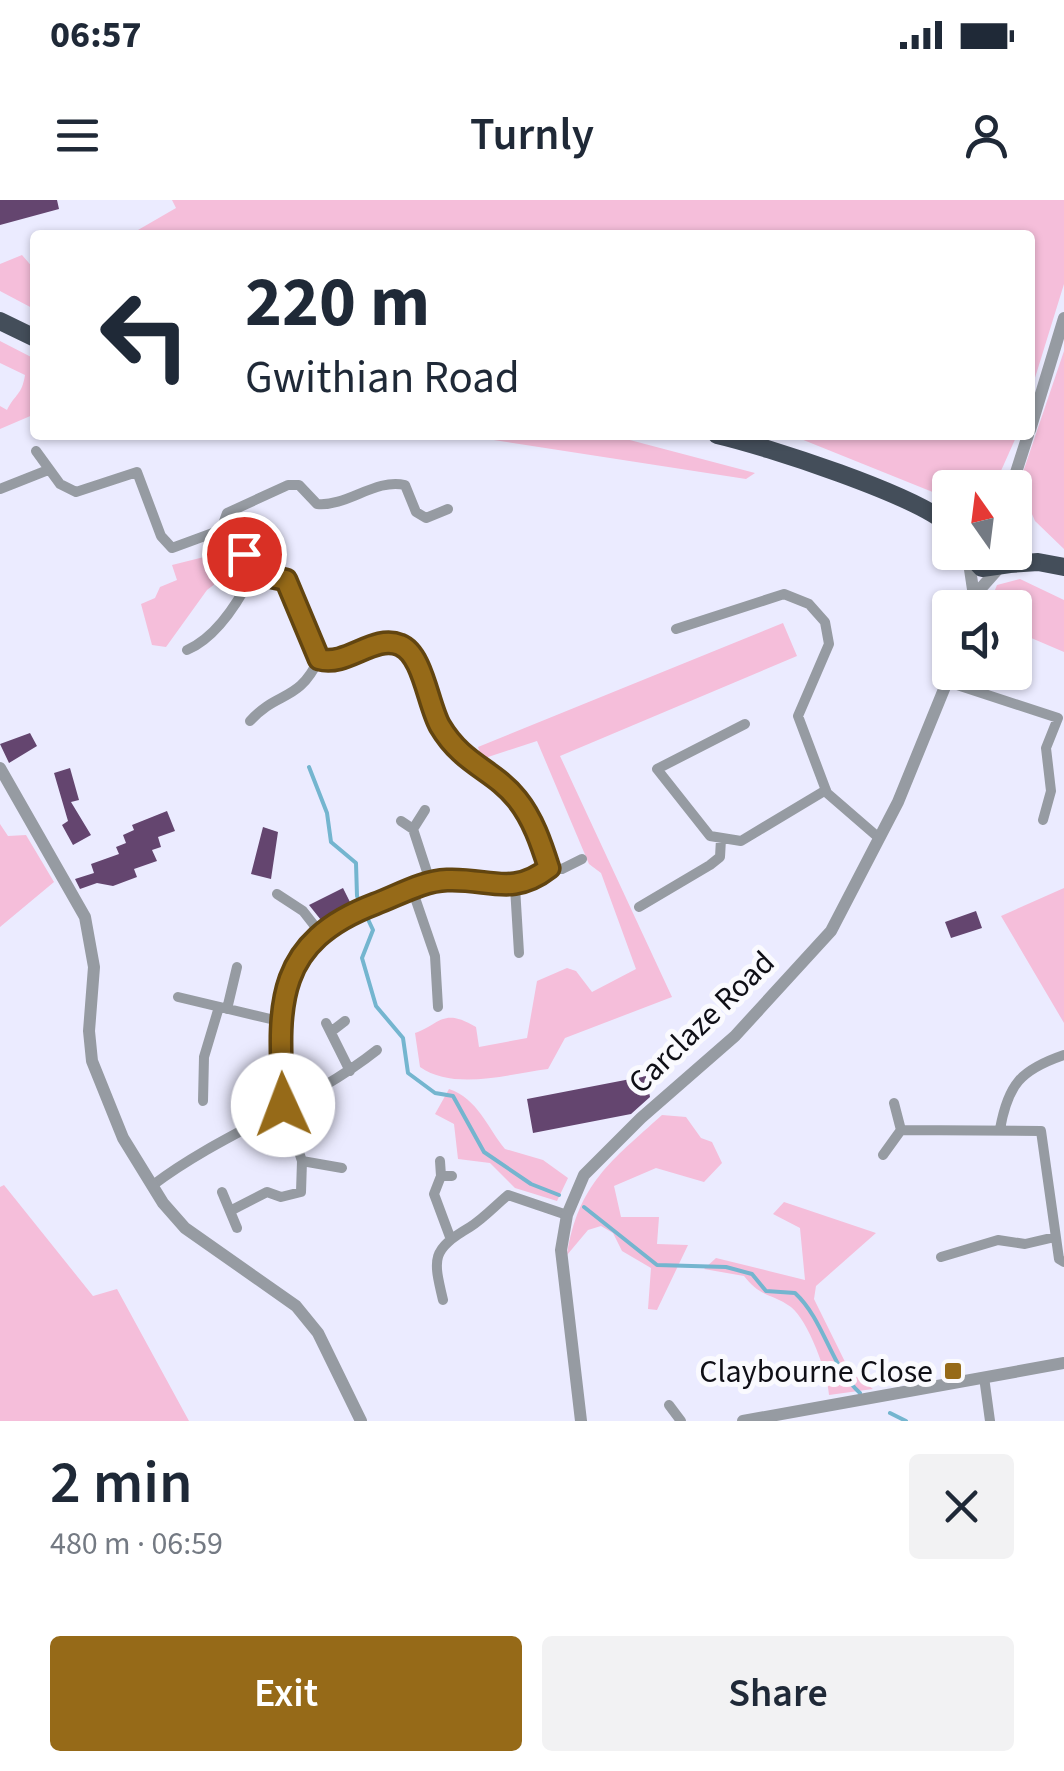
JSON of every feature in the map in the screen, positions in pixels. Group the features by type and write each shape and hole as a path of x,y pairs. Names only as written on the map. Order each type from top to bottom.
{"highway":[{"path":"0,321 30,336"},
{"path":"731,440 930,511"},
{"path":"1032,542 1062,566"},
{"path":"1032,566 1062,566"}],"street":[{"path":"1035,413 1064,318"},
{"path":"1016,470 1026,440"},
{"path":"36,451 48,470 76,492 138,472 160,536 172,548 221,530 230,533 253,573 286,580 319,659 306,685 263,706 250,721"},
{"path":"0,490 48,470"},
{"path":"221,530 226,513 288,485 307,490 316,504 328,506 394,483 405,486 416,512 426,518 448,509"},
{"path":"983,590 1000,570"},
{"path":"187,650 201,644 223,619 253,573"},
{"path":"676,629 784,594 809,604 825,622 829,644 798,716 826,790 880,838"},
{"path":"319,659 343,660 387,642 402,645 412,656 436,720 457,754 515,796 538,832 549,868"},
{"name":"Carclaze Road","path":"581,1421 563,1295 561,1250 567,1215 584,1175 597,1158 736,1036 831,932 880,838 943,690"},
{"path":"984,690 1058,718 1046,748 1051,790 1043,820"},
{"path":"745,724 657,769 697,823 721,839 740,840 826,790"},
{"path":"0,768 68,880 85,917 94,967 89,1031 92,1061 123,1138 185,1228 296,1306 324,1344 361,1421"},
{"path":"414,830 425,810"},
{"path":"400,821 414,830 430,881"},
{"path":"639,908 720,857 721,839"},
{"path":"230,1211 267,1192 281,1197 301,1192 302,1162 283,1105 278,1021 290,977 321,934 363,909 430,881 515,887 549,868 562,869 582,859"},
{"path":"515,887 519,953"},
{"path":"412,889 435,956 438,1007"},
{"path":"277,894 293,902 321,934"},
{"path":"204,1102 204,1057 238,968"},
{"path":"178,997 278,1021"},
{"path":"345,1022 329,1027 350,1071"},
{"path":"154,1185 283,1105 350,1071 377,1050"},
{"path":"1000,1129 1006,1092 1039,1064 1064,1055"},
{"path":"894,1103 901,1130"},
{"path":"901,1130 1040,1131 1059,1259 1064,1262"},
{"path":"883,1155 901,1130"},
{"path":"302,1162 342,1168"},
{"path":"440,1162 446,1176 434,1194 450,1238"},
{"path":"222,1192 237,1228"},
{"path":"443,1300 435,1264 438,1252 450,1238 508,1195 567,1215"},
{"path":"941,1257 998,1240 1025,1244 1055,1237"},
{"path":"743,1421 1064,1363"},
{"path":"984,1377 990,1421"},
{"path":"670,1405 681,1421"}],"shaded area":[{"path":"172,200 1064,200 1064,284 1035,378 1035,230 138,230 176,208"},
{"path":"22,255 30,264 30,307 0,291 0,264"},
{"path":"0,341 30,356 30,416 0,429 0,406 7,410 25,375 0,363"},
{"path":"1064,351 1064,549 1032,514 1032,470 1024,470"},
{"path":"493,440 630,440 755,473 746,479"},
{"path":"803,440 1015,440 1001,470 932,470 932,492"},
{"path":"217,543 223,550 228,574 207,590 166,647 152,645 141,604 155,598 160,587 177,580 172,565 208,556 205,547"},
{"path":"1020,579 1064,600 1064,652 1032,638 1032,590 995,590 997,585"},
{"path":"783,623 797,656 560,756 672,997 565,1038 548,1069 465,1079 434,1074 420,1067 415,1033 442,1019 456,1018 476,1027 479,1047 527,1038 537,981 567,968 576,971 592,992 636,969 601,873 589,864 537,741 482,759 478,747"},
{"path":"0,824 8,836 26,835 54,882 0,927"},
{"path":"1064,888 1064,1023 1001,916"},
{"path":"449,1089 475,1107 505,1149 543,1160 568,1178 557,1201 515,1188 490,1163 458,1159 454,1124 435,1114"},
{"path":"662,1115 686,1117 701,1138 712,1142 722,1163 704,1182 656,1168 614,1186 621,1217 659,1217 657,1244 688,1245 657,1310 648,1309 651,1268 622,1251 613,1233 601,1226 588,1230 567,1255 572,1230 588,1192 612,1161"},
{"path":"4,1185 93,1296 117,1289 189,1421 0,1421 0,1187"},
{"path":"784,1202 876,1233 816,1286 814,1299 850,1372 873,1389 829,1395 816,1348 791,1307 761,1292 744,1276 704,1269 716,1258 805,1280 800,1228 773,1214"}],"building":[{"path":"0,200 57,200 59,209 0,225"},
{"path":"30,733 37,746 9,763 0,744"},
{"path":"70,768 79,800 71,802 91,835 73,845 62,825 68,821 54,773"},
{"path":"167,811 175,831 158,837 161,847 152,850 157,861 134,869 137,877 113,886 97,883 80,889 75,879 94,873 91,864 119,854 116,847 126,843 123,835 134,830 132,825"},
{"path":"263,827 278,832 271,879 251,874"},
{"path":"343,888 350,902 321,920 309,905"},
{"path":"976,911 982,928 951,938 945,922"},
{"path":"646,1076 650,1097 631,1114 533,1133 527,1099"}],"waterway":[{"path":"309,767 327,813 331,842 356,863 357,896 373,930 362,958 376,1006 403,1038 408,1073 435,1093 453,1096 484,1152 531,1184 559,1195"},
{"path":"584,1207 657,1265 726,1267 752,1274 766,1291 795,1293 814,1317 841,1370 860,1393"},
{"path":"890,1413 906,1421"}],"place":[{"name":"Claybourne Close","path":"953,1371"}],"route":[{"path":"244,554 253,573 286,580 319,659 343,660 387,642 402,645 412,656 436,720 457,754 515,796 538,832 549,868 515,887 430,881 368,907 321,934 290,977 280,1003 283,1105"}]}
